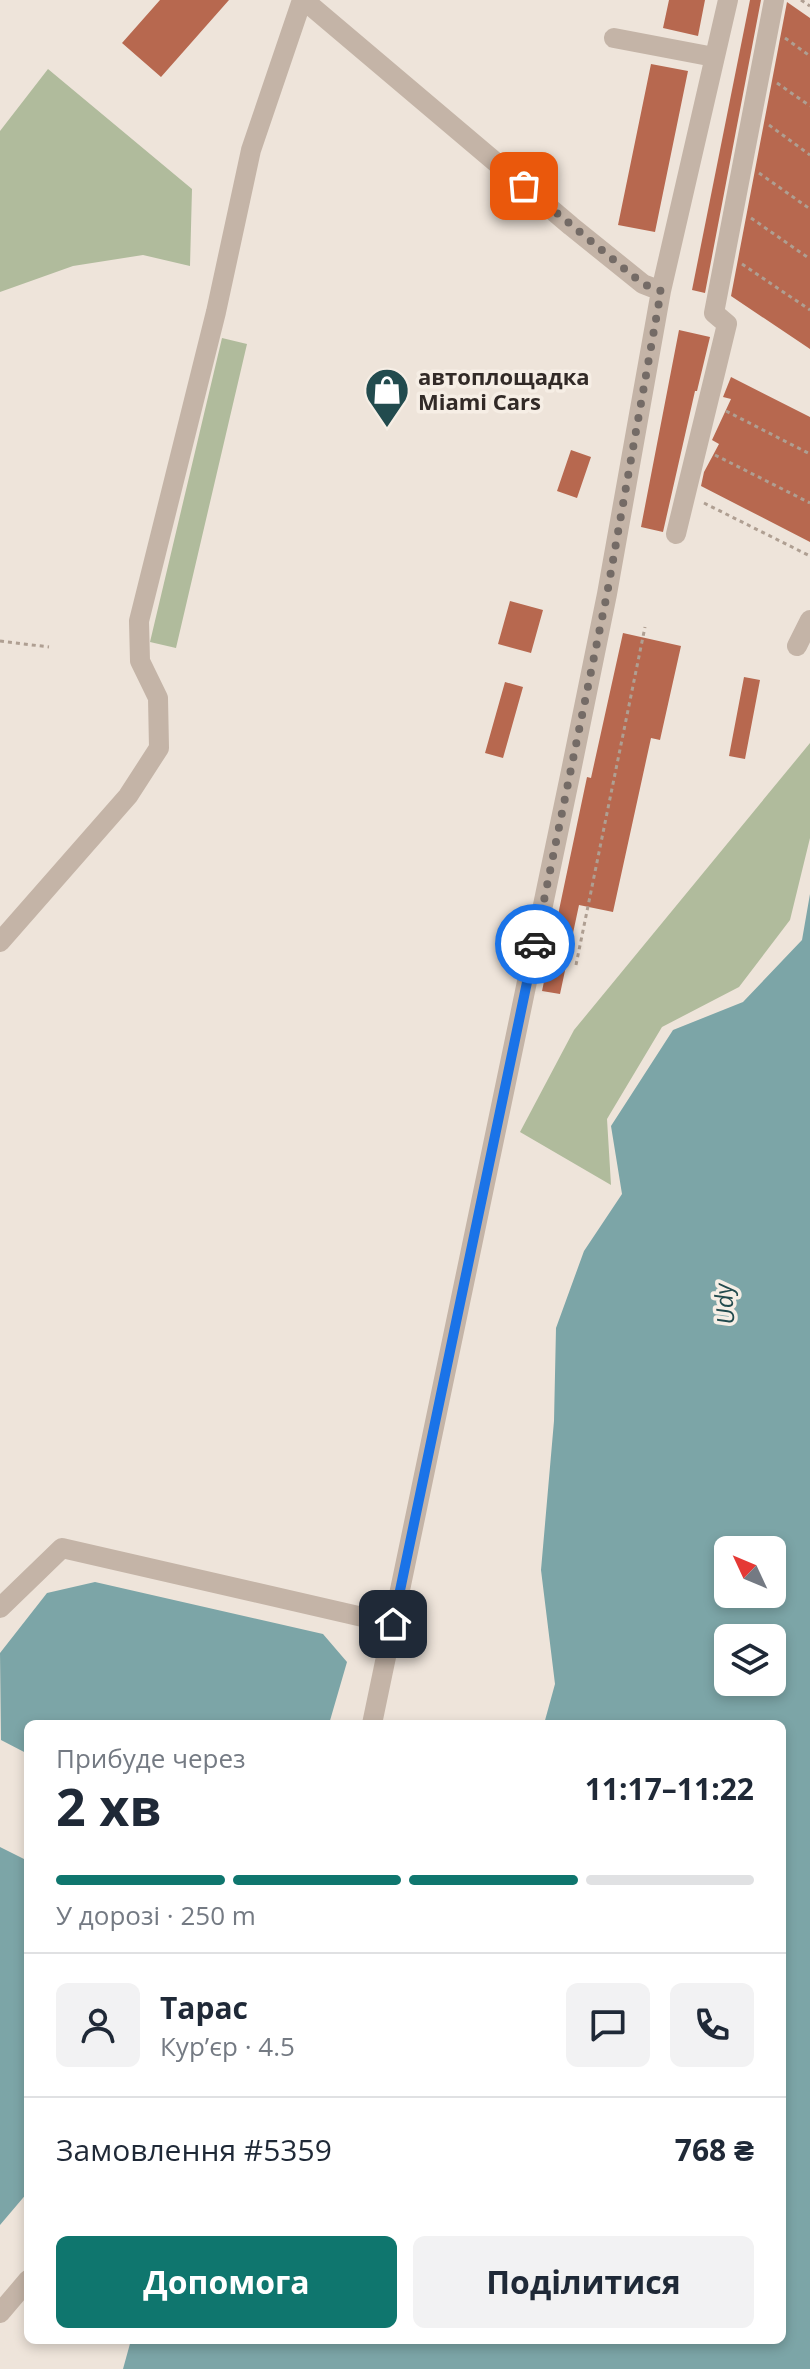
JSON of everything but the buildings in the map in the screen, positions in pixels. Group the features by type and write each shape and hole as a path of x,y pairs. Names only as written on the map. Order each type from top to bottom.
{"street":[{"path":"0,942 128,796 159,748 158,698 140,661 139,621 216,312 251,150 303,0 595,245 643,284 661,291"},
{"path":"373,1720 577,742 661,291 728,0"},
{"path":"676,534 727,324 714,313 774,0"},
{"path":"614,38 714,57"},
{"path":"797,646 810,620"},
{"path":"0,1608 62,1548 393,1624"},
{"path":"0,2313 24,2285"}],"path":[{"path":"801,0 810,6"},
{"path":"769,27 810,56"},
{"path":"760,72 810,106"},
{"path":"752,114 810,155"},
{"path":"743,162 810,209"},
{"path":"734,207 810,259"},
{"path":"725,253 810,310"},
{"path":"708,402 810,454"},
{"path":"698,446 810,503"},
{"path":"686,494 810,556"},
{"path":"576,965 645,627"},
{"path":"0,641 49,647"}],"green space":[{"path":"48,69 192,189 190,266 143,255 73,266 0,292 0,131"},
{"path":"222,338 247,344 176,648 150,642"},
{"path":"810,743 810,838 790,920 739,987 662,1027 607,1119 611,1185 520,1132 574,1030"}],"water":[{"name":"Udy","path":"810,894 810,2369 123,2369 130,2344 786,2344 786,1720 545,1720 555,1684 541,1570 554,1421 556,1328 584,1251 622,1194 611,1126 673,1030 743,1002 802,940"},
{"path":"95,1582 323,1634 347,1662 330,1720 24,1720 24,1752 1,1740 0,1653 47,1593"},
{"path":"0,1847 24,1859 24,2197 0,2225"}],"way so far":[{"path":"524,186 643,284 661,291 607,594 535,944"}],"place":[{"name":"автоплощадка Miami Cars","path":"387,429"}],"route":[{"path":"393,1624 535,944"}]}
